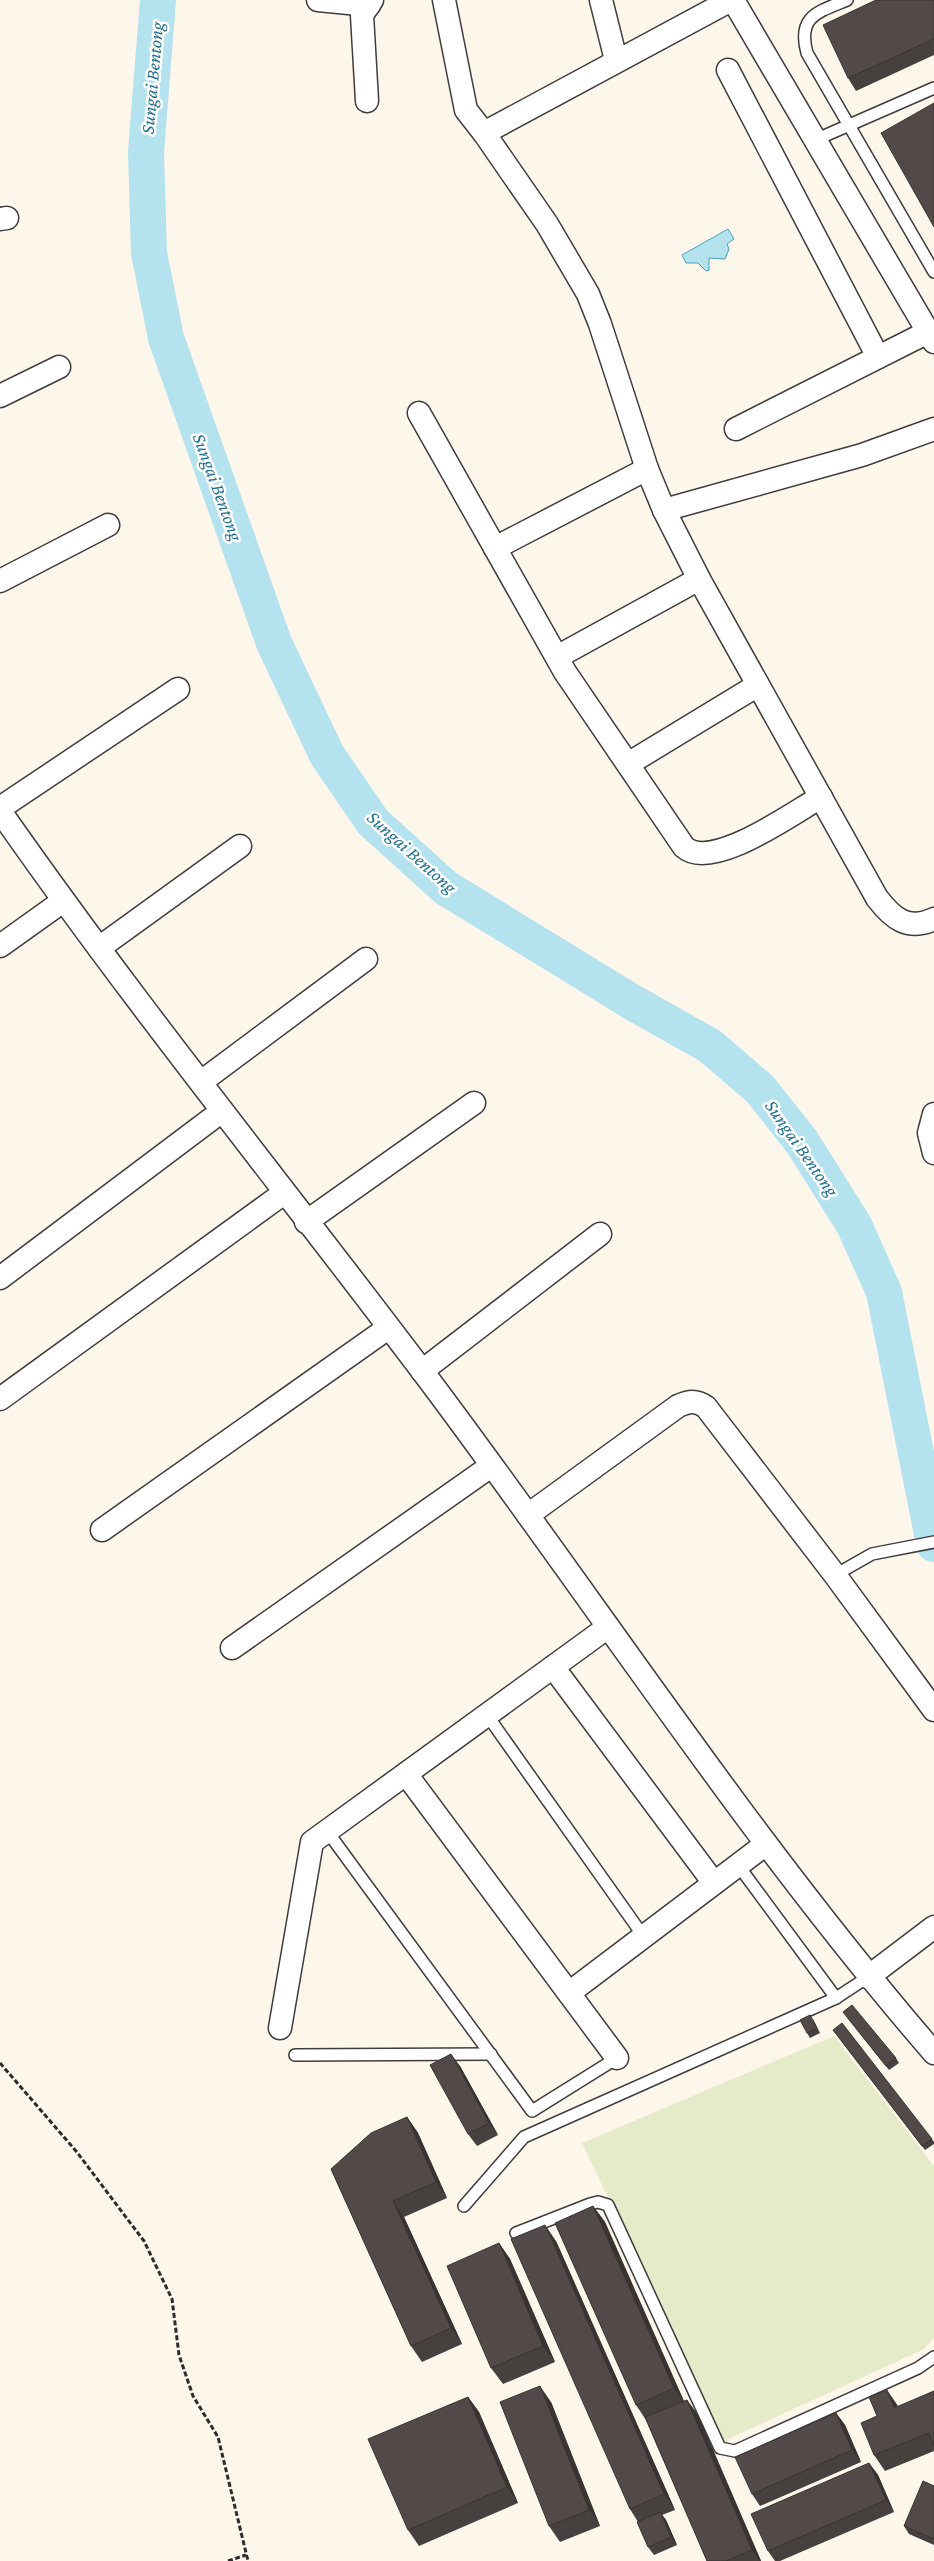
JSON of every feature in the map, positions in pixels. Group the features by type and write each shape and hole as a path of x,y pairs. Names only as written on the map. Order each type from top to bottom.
{"street":[{"path":"318,0 370,2 362,15 367,100"},
{"path":"444,0 466,110 547,224 588,294 600,324 647,469 664,510 699,579 877,898 886,910 900,920 920,925 934,919"},
{"path":"484,133 616,60 732,0 931,337 878,357 736,429"},
{"path":"608,3 616,60"},
{"path":"728,70 878,357"},
{"path":"0,396 59,367"},
{"path":"419,412 556,657 679,842 688,850 697,854 706,855 730,849 821,797"},
{"path":"664,510 862,455 934,429"},
{"path":"495,548 647,469"},
{"path":"0,581 108,525"},
{"path":"556,657 699,579"},
{"path":"628,764 758,685"},
{"path":"178,689 0,810 63,901 306,1222 422,1371 766,1844 868,1977 934,2052"},
{"path":"99,948 240,846"},
{"path":"0,946 63,901"},
{"path":"201,1082 366,958"},
{"path":"306,1222 474,1103"},
{"path":"0,1278 222,1111"},
{"path":"934,1114 929,1133 934,1153"},
{"path":"0,1399 284,1193"},
{"path":"422,1371 600,1234"},
{"path":"102,1530 388,1328"},
{"path":"528,1515 678,1406 694,1401 706,1407 835,1575 934,1710"},
{"path":"232,1648 491,1466"},
{"path":"280,2028 312,1842 608,1627"},
{"path":"553,1667 714,1883"},
{"path":"406,1774 617,2058"},
{"path":"569,1993 766,1844"},
{"path":"868,1977 934,1927"}],"lane":[{"path":"847,0 814,14 805,25 803,39 811,60 934,272"},
{"path":"816,140 850,127 934,88"},
{"path":"835,1575 867,1556 896,1548 934,1542"},
{"path":"487,1715 644,1937"},
{"path":"328,1831 532,2111 617,2058"},
{"path":"738,1865 836,1998"},
{"path":"464,2206 524,2137 836,1998 868,1977"},
{"path":"295,2055 491,2054"},
{"path":"516,2233 598,2202 608,2205 720,2448 726,2451 735,2451 918,2368 934,2357"}],"path":[{"path":"0,2063 76,2151 144,2241 172,2299 179,2355 193,2396 218,2437 248,2561"},
{"path":"228,2561 246,2554"}],"green space":[{"path":"834,2036 934,2166 934,2338 924,2349 724,2441 582,2143"}],"water":[{"path":"728,229 734,239 727,244 729,249 725,259 709,258 709,270 706,271 698,263 686,263 682,255"}],"building":[{"path":"876,0 934,0 934,39 848,78 823,25"},
{"path":"934,103 934,227 881,133"},
{"path":"852,2005 896,2058 886,2066 843,2012"},
{"path":"810,2015 817,2028 807,2033 800,2020"},
{"path":"842,2023 932,2139 922,2146 833,2030"},
{"path":"451,2054 489,2123 468,2134 430,2065"},
{"path":"407,2117 436,2182 393,2201 451,2328 411,2346 331,2169 371,2133"},
{"path":"593,2206 674,2388 636,2405 555,2223"},
{"path":"545,2225 664,2494 630,2509 511,2239"},
{"path":"499,2243 543,2346 491,2368 447,2266"},
{"path":"540,2386 589,2510 549,2526 500,2402"},
{"path":"887,2390 894,2408 934,2391 934,2445 929,2433 874,2455 861,2423 877,2416 869,2397"},
{"path":"468,2397 507,2487 408,2530 368,2439"},
{"path":"687,2400 752,2550 726,2561 707,2561 645,2417"},
{"path":"836,2413 852,2450 752,2494 735,2457"},
{"path":"869,2463 886,2500 768,2551 751,2514"},
{"path":"923,2481 934,2486 934,2539 904,2526"},
{"path":"660,2512 671,2537 648,2547 637,2522"}],"waterway":[{"name":"Sungai Bentong","path":"158,0 146,152 149,253 166,338 274,643 327,755 373,822 446,888 632,1002 710,1046 760,1089 802,1142 854,1225 884,1292 934,1544"}]}
